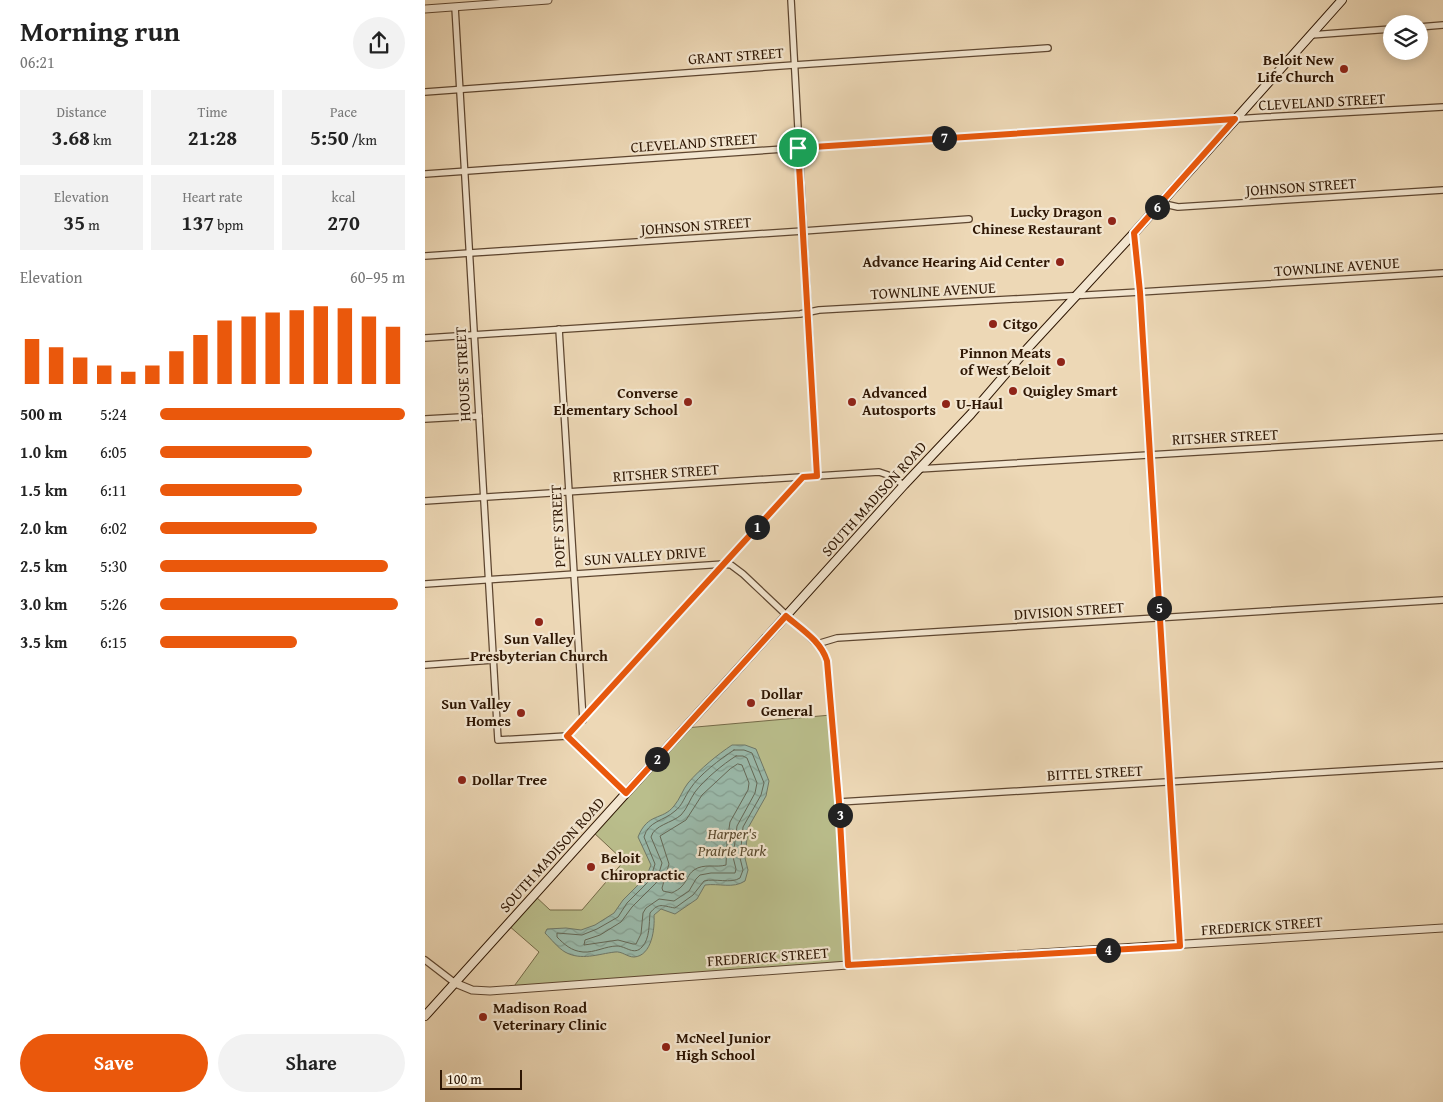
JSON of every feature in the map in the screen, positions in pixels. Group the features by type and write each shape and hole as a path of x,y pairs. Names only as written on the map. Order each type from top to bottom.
{"main road":[{"name":"SOUTH MADISON ROAD","path":"425,1016 904,485 971,414 1027,349 1343,0"}],"street":[{"path":"425,8 450,4 548,0"},
{"path":"791,0 817,476"},
{"name":"HOUSE STREET","path":"450,4 460,89 498,740 567,736"},
{"path":"1428,26 1443,25"},
{"path":"1311,35 1383,30"},
{"name":"GRANT STREET","path":"425,92 794,64 1048,48"},
{"name":"CLEVELAND STREET","path":"425,174 1235,119 1443,108"},
{"name":"JOHNSON STREET","path":"1161,203 1178,207 1443,190"},
{"name":"JOHNSON STREET","path":"425,256 969,219"},
{"path":"1134,233 1140,292 1180,946"},
{"name":"TOWNLINE AVENUE","path":"425,338 800,314 819,310 1443,273"},
{"name":"POFF STREET","path":"559,329 583,720"},
{"path":"425,419 479,416"},
{"name":"RITSHER STREET","path":"919,469 1443,437"},
{"name":"RITSHER STREET","path":"425,501 879,472 889,475 904,485"},
{"path":"626,793 567,736 803,477"},
{"name":"SUN VALLEY DRIVE","path":"425,584 573,573 731,565 817,644"},
{"name":"DIVISION STREET","path":"817,644 837,638 1443,600"},
{"path":"817,644 823,650 827,661 839,802 848,965"},
{"path":"425,665 493,660"},
{"name":"BITTEL STREET","path":"839,802 1443,765"},
{"name":"FREDERICK STREET","path":"455,983 472,990 490,991 848,965 1180,946 1443,928"},
{"path":"425,960 455,983"}],"green space":[{"name":"Harper's Prairie Park","path":"831,715 848,965 512,989 539,952 508,925 534,895 550,910 582,910 624,861 592,831 685,728"}],"water":[{"path":"732,745 745,745 756,749 769,781 766,796 748,828 745,858 748,870 745,881 736,885 705,885 697,899 675,914 661,909 654,915 653,934 649,947 640,955 631,957 618,952 577,956 571,955 560,948 545,933 547,929 566,928 581,930 595,925 614,913 623,900 646,877 651,865 638,837 642,829 651,820 669,811 693,777"}],"place":[{"name":"Beloit New Life Church","path":"1344,69"},
{"name":"Lucky Dragon Chinese Restaurant","path":"1112,221"},
{"name":"Advance Hearing Aid Center","path":"1060,262"},
{"name":"Citgo","path":"993,324"},
{"name":"Pinnon Meats of West Beloit","path":"1061,362"},
{"name":"Quigley Smart","path":"1013,391"},
{"name":"Converse Elementary School","path":"688,402"},
{"name":"Advanced Autosports","path":"852,402"},
{"name":"U-Haul","path":"946,404"},
{"name":"Sun Valley Presbyterian Church","path":"539,622"},
{"name":"Dollar General","path":"751,703"},
{"name":"Sun Valley Homes","path":"521,713"},
{"name":"Dollar Tree","path":"462,780"},
{"name":"Beloit Chiropractic","path":"591,867"},
{"name":"Madison Road Veterinary Clinic","path":"483,1017"},
{"name":"McNeel Junior High School","path":"666,1047"}],"route":[{"path":"1235,119 1134,233 1140,292 1180,946 848,965 839,802 827,661 823,650 786,616 626,793 567,736 803,477 817,476 798,148 1235,119"}]}
